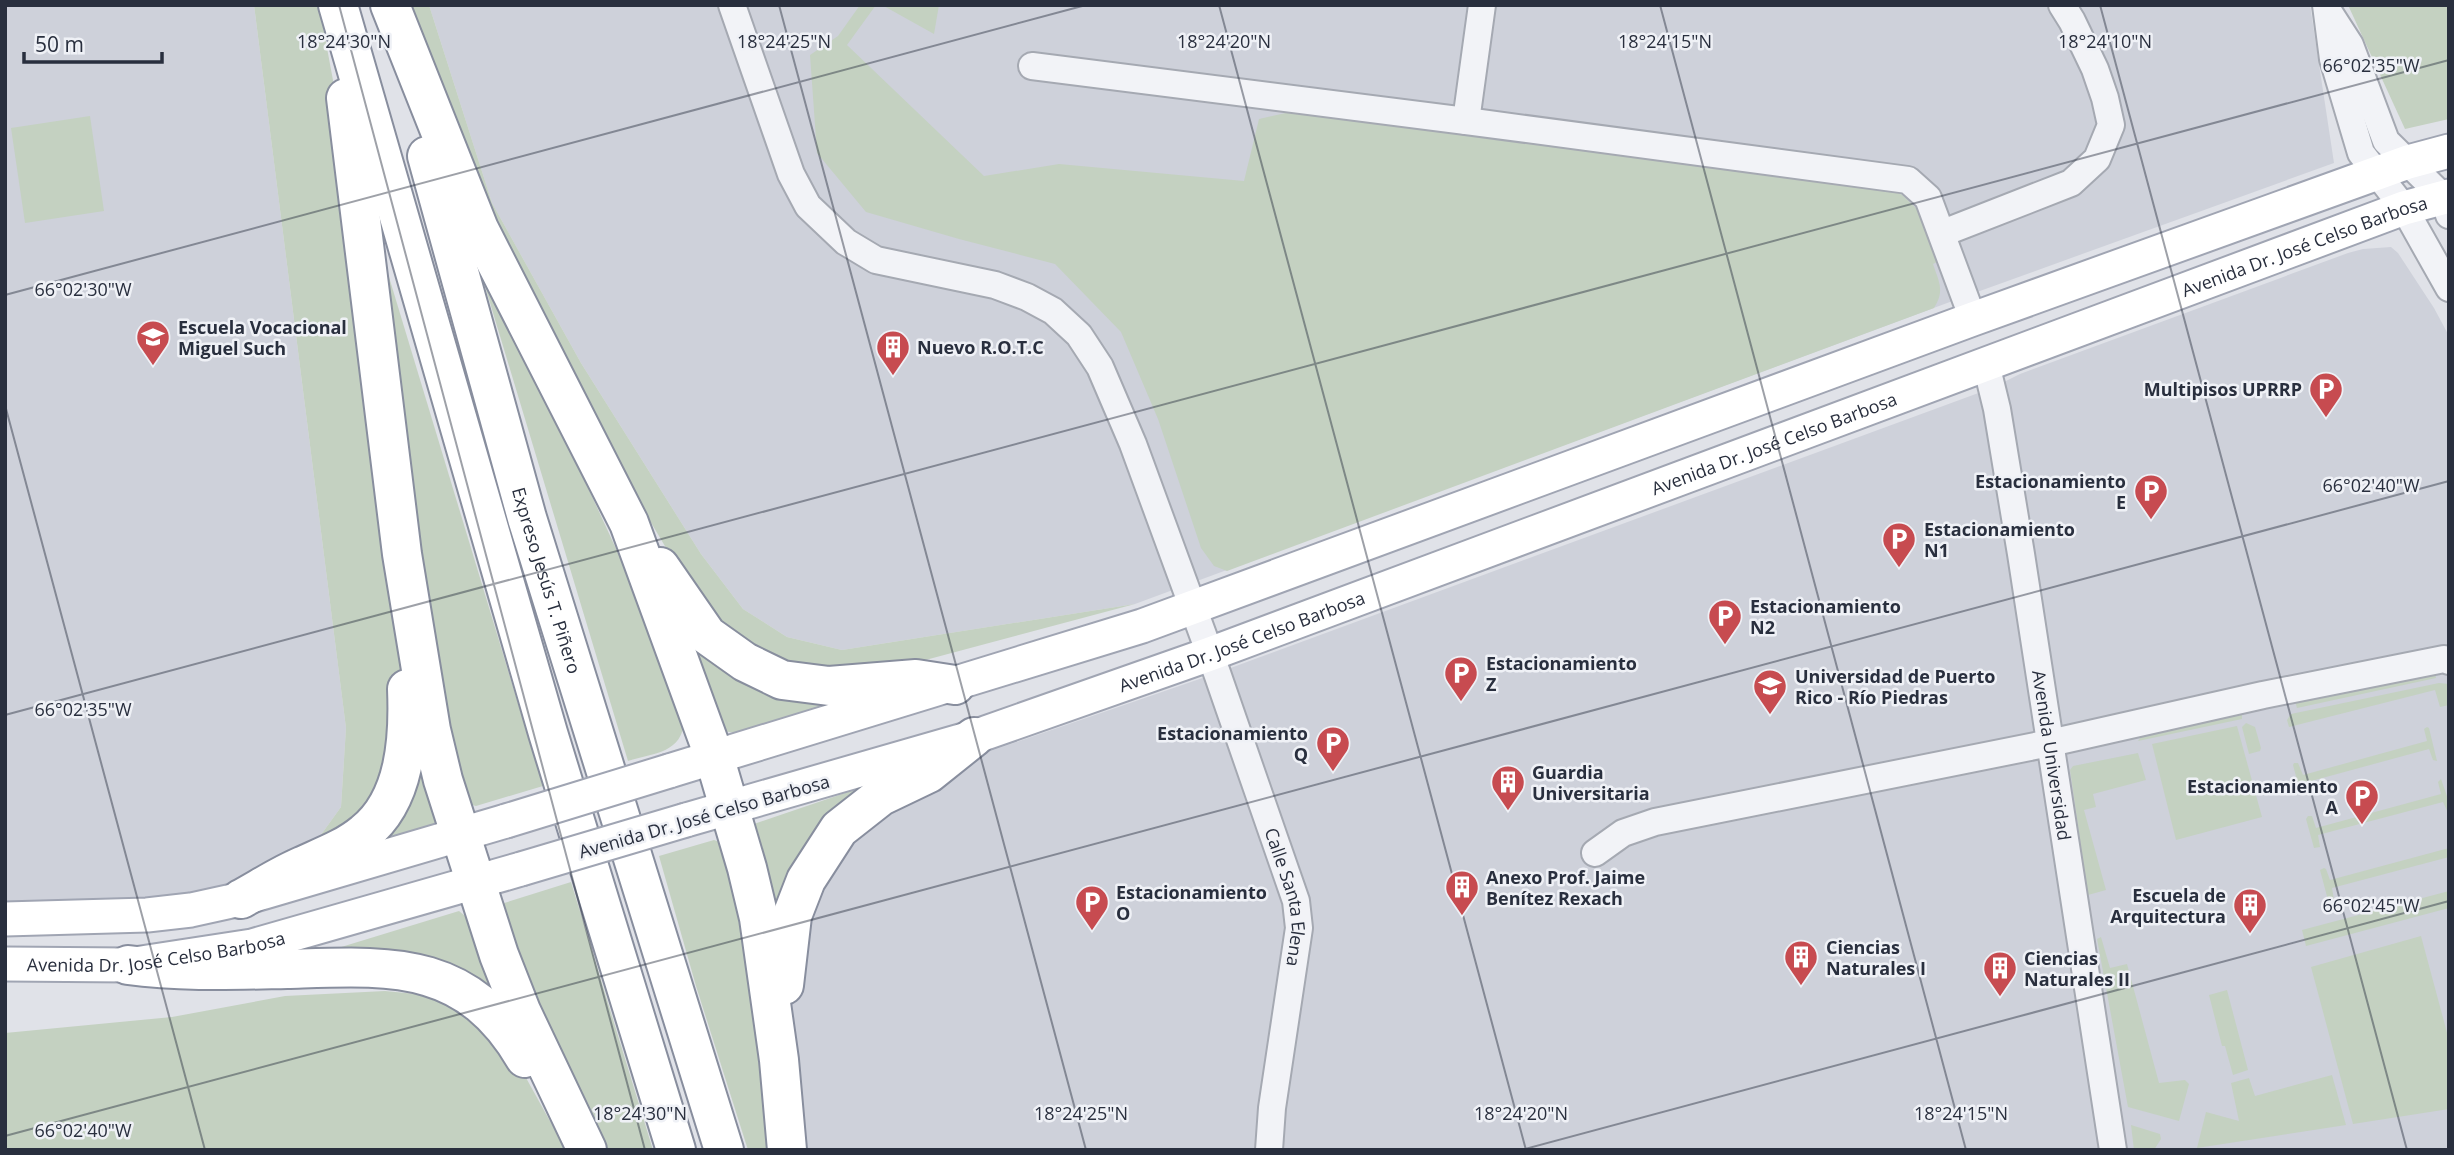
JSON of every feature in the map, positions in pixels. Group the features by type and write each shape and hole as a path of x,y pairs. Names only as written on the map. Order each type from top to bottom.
{"highway":[{"path":"336,5 402,554 431,730 443,780 475,884 521,1011 580,1135"},
{"path":"336,5 548,733 676,1150"},
{"path":"387,5 479,229 629,523 714,756 759,918 779,1060 787,1150"},
{"name":"Expreso Jesús T. Piñero","path":"387,5 527,518 723,1150"},
{"path":"629,523 707,635 757,668 782,680 829,686 916,679 955,685"},
{"path":"241,899 348,844 366,832 388,802 404,758 408,729 402,554"},
{"path":"779,1060 786,949 792,916 806,880 823,851 839,829 881,796 929,773 974,737"},
{"path":"128,965 165,970 369,967 406,969 423,974 464,992 497,1020 580,1135"}],"main road":[{"name":"Avenida Dr. José Celso Barbosa","path":"5,919 147,915 191,910 241,899 955,685 1142,626 1973,319 2408,162 2449,151"},
{"name":"Avenida Dr. José Celso Barbosa","path":"5,964 128,965 253,946 475,884 974,737 1210,654 2404,208 2447,203"},
{"path":"1609,453 1626,499"}],"street":[{"name":"Calle Santa Elena","path":"732,5 791,174 808,206 846,243 876,260 995,285 1027,297 1053,311 1079,335 1100,367 1133,444 1296,901 1299,928 1272,1108 1269,1150"},
{"path":"1466,121 1482,5"},
{"path":"1943,233 2071,183 2097,159 2111,124 2105,98 2084,45 2062,5"},
{"path":"2328,9 2350,45 2386,141 2447,203"},
{"path":"2328,9 2333,59 2361,153 2404,208 2449,288"},
{"path":"1032,66 1908,180 1928,198 1973,319"},
{"name":"Avenida Universidad","path":"1986,364 1999,422 2113,1150"},
{"path":"1595,853 1623,833 1655,822 2050,743 2263,695 2444,659 2449,661"}],"shaded area":[{"name":"Escuela Vocacional Miguel Such","path":"5,5 254,5 346,728 341,807 310,850 241,885 161,902 5,907"},
{"path":"429,5 2310,5 2334,163 1966,296 1135,604 842,650 787,637 743,609 701,554 581,363 492,203"},
{"name":"Universidad de Puerto Rico - Río Piedras","path":"2391,247 2398,253 2434,308 2449,336 2449,1150 798,1150 790,1007 797,946 844,843 967,759 1217,673 1992,388 2020,374 2348,253"}],"green space":[{"path":"254,5 319,5 335,91 405,710 375,815 310,850 341,807 346,728"},
{"path":"406,5 429,5 492,203 581,363 701,554 743,609 787,637 842,650 1135,604 918,662 809,673 740,641 685,580 562,372 476,208"},
{"path":"860,5 876,5 847,45 984,176 1059,164 1244,181 1259,119 1290,112 1899,192 1919,211 1939,261 1933,264 1940,286 1939,296 1934,308 1227,571 1214,566 1201,548 1158,419 1121,332 1055,264 866,212 817,153 810,55 838,36"},
{"path":"882,5 939,5 934,34"},
{"path":"2348,5 2449,5 2449,119 2405,129"},
{"path":"90,116 104,211 25,223 11,128"},
{"path":"484,261 629,577 684,720 678,739 673,745 657,753 628,761 478,263"},
{"path":"389,277 543,786 476,806 463,799 436,669 383,278"},
{"path":"690,634 826,698 828,706 736,733 723,731"},
{"path":"2435,672 2436,678 2297,708 2295,701"},
{"path":"2439,683 2449,684 2449,705 2440,707 2435,690 2289,727 2287,720 2291,714"},
{"path":"2242,713 2242,719 2138,741 2143,734"},
{"path":"2246,723 2255,727 2260,751 2249,754 2242,727"},
{"path":"2237,726 2262,817 2176,840 2152,744"},
{"path":"2427,727 2437,761 2433,760 2429,749 2304,783 2306,795 2301,795 2294,763 2298,763 2303,775 2427,741 2424,729"},
{"path":"417,745 438,823 432,828 365,848"},
{"path":"2138,753 2146,780 2093,794 2096,807 2084,810 2106,890 2088,895 2070,770 2073,766"},
{"path":"898,775 778,919 754,824"},
{"path":"2441,779 2449,802 2449,815 2443,802 2318,835 2320,847 2314,848 2306,819 2308,816 2312,816 2316,828 2441,794 2438,782"},
{"path":"714,840 722,843 743,921 776,1150 748,1150 696,986 659,856"},
{"path":"2449,848 2449,857 2332,888 2334,900 2328,900 2320,870 2324,868 2330,880"},
{"path":"571,882 653,1150 606,1150 566,1076 498,905"},
{"path":"2449,891 2449,908 2306,946 2302,930"},
{"path":"459,911 471,921 503,1008 317,957 338,948"},
{"path":"2421,936 2449,1040 2449,1109 2353,1124 2311,967"},
{"path":"2101,937 2110,968 2127,964 2159,1083 2185,1080 2189,1084 2179,1121 2128,1107 2097,939"},
{"path":"2227,990 2248,1070 2233,1075 2225,1046 2222,1046 2209,995"},
{"path":"385,991 447,997 520,1067 566,1150 5,1150 5,1033 172,1017 285,996"},
{"path":"2332,1075 2346,1125 2197,1148 2206,1112 2239,1121 2231,1083 2249,1078 2255,1096"},
{"path":"2131,1125 2160,1134 2161,1139 2154,1150 2134,1150"}],"place":[{"name":"Escuela Vocacional Miguel Such","path":"153,367"},
{"name":"Nuevo R.O.T.C","path":"893,377"},
{"name":"Multipisos UPRRP","path":"2326,419"},
{"name":"Estacionamiento E","path":"2151,521"},
{"name":"Estacionamiento N1","path":"1899,569"},
{"name":"Estacionamiento N2","path":"1725,646"},
{"name":"Estacionamiento Z","path":"1461,703"},
{"name":"Universidad de Puerto Rico - Río Piedras","path":"1770,716"},
{"name":"Estacionamiento Q","path":"1333,773"},
{"name":"Guardia Universitaria","path":"1508,812"},
{"name":"Estacionamiento A","path":"2362,826"},
{"name":"Anexo Prof. Jaime Benítez Rexach","path":"1462,917"},
{"name":"Estacionamiento O","path":"1092,932"},
{"name":"Escuela de Arquitectura","path":"2250,935"},
{"name":"Ciencias Naturales I","path":"1801,987"},
{"name":"Ciencias Naturales II","path":"2000,998"}]}
